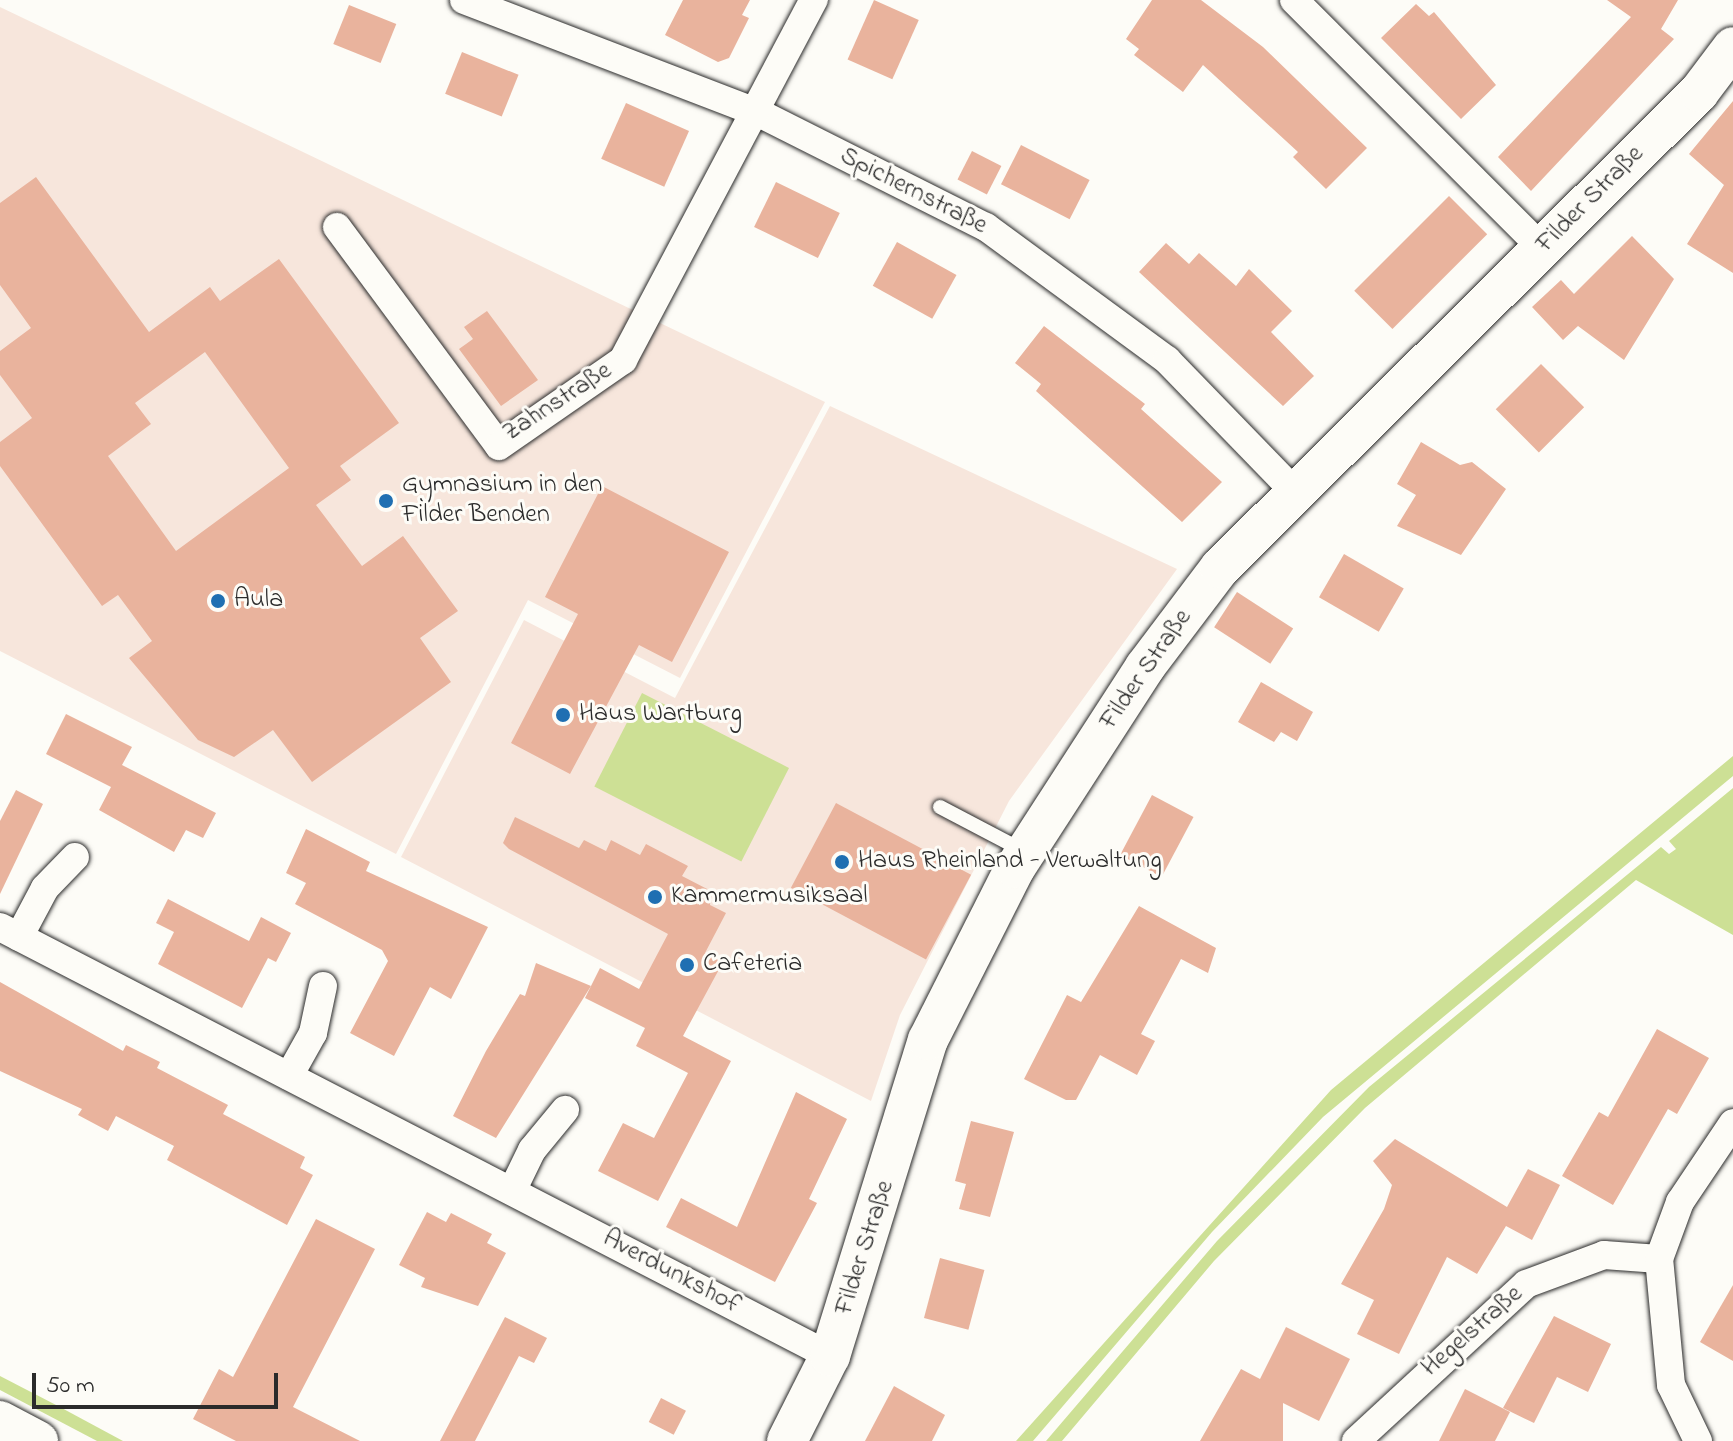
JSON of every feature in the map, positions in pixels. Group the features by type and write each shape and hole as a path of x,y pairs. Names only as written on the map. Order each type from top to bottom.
{"street":[{"name":"Spichernstraße","path":"464,0 759,113 986,227 1077,289 1167,360 1295,492"},
{"name":"Zahnstraße","path":"337,227 499,446 623,360 759,113 814,0"},
{"path":"1294,0 1543,249"},
{"name":"Filder Straße","path":"787,1441 830,1356 928,1040 1026,852 1154,654 1220,568 1699,92 1733,47"},
{"name":"Averdunkshof","path":"75,857 10,932 830,1356"},
{"path":"289,1076 313,1033 323,986"},
{"path":"512,1191 532,1150 565,1110"},
{"path":"1698,1441 1671,1385 1659,1259 1680,1202 1733,1123"},
{"name":"Hegelstraße","path":"1356,1441 1526,1284 1604,1255 1659,1259"},
{"path":"0,1421 38,1441"}],"lane":[{"path":"940,807 1026,852"}],"shaded area":[{"name":"Gymnasium in den Filder Benden","path":"0,7 825,402 680,678 528,600 396,854 0,651"},
{"path":"830,406 1177,569 1009,801 900,1015 871,1101 401,857 524,620 675,698"}],"green space":[{"path":"642,693 789,768 741,861 594,787"},
{"path":"1733,756 1733,776 1323,1117 1212,1232 1033,1441 1016,1441 1331,1090"},
{"path":"1733,788 1733,935 1636,880 1365,1108 1214,1261 1062,1441 1046,1441 1217,1241 1369,1087 1661,847 1669,854 1676,849 1669,841"},
{"path":"0,1376 123,1441 97,1441 0,1390"}],"building":[{"path":"683,0 750,0 742,15 749,18 729,58 718,62 665,35"},
{"path":"874,0 919,20 892,79 848,59"},
{"path":"1152,0 1201,0 1263,47 1367,148 1326,189 1293,157 1298,152 1203,65 1183,92 1134,55 1139,49 1126,39"},
{"path":"1607,0 1678,0 1661,29 1674,39 1531,191 1498,157 1631,17"},
{"path":"1416,4 1429,16 1434,12 1496,85 1461,119 1381,38"},
{"path":"349,5 396,24 381,63 333,44"},
{"path":"462,52 519,75 502,117 445,94"},
{"path":"1733,101 1733,273 1687,244 1724,185 1689,154"},
{"path":"626,103 689,131 664,187 601,159"},
{"path":"1021,145 1090,180 1070,219 1001,184"},
{"path":"972,151 1001,166 987,194 957,180"},
{"path":"36,177 149,332 210,287 220,301 279,259 399,423 340,466 351,480 316,505 362,566 403,536 458,611 420,638 451,682 312,782 273,730 234,757 198,740 129,658 152,641 118,595 102,606 0,466 0,442 32,418 0,375 0,351 31,328 0,285 0,203","holes":["205,352 289,468 176,551 108,456 151,424 135,403"]},
{"path":"776,182 840,213 818,258 754,227"},
{"path":"1449,196 1487,234 1392,329 1354,291"},
{"path":"1632,236 1674,279 1624,360 1578,326 1563,340 1532,307 1561,280 1574,294"},
{"path":"897,242 956,275 932,319 873,286"},
{"path":"1166,243 1189,264 1199,253 1236,286 1249,269 1292,311 1271,332 1314,376 1283,406 1139,272"},
{"path":"487,311 538,380 501,406 459,349 473,339 464,327"},
{"path":"1044,326 1145,404 1141,409 1222,482 1182,522 1036,391 1041,384 1015,363"},
{"path":"1541,364 1584,407 1539,452 1496,409"},
{"path":"1421,442 1460,465 1472,462 1506,489 1461,555 1397,526 1416,495 1397,484"},
{"path":"602,486 729,552 672,662 639,645 570,774 511,743 578,614 545,597"},
{"path":"1344,554 1404,588 1379,632 1319,597"},
{"path":"1237,592 1293,628 1270,664 1214,627"},
{"path":"1261,682 1313,712 1297,741 1281,732 1274,742 1238,722"},
{"path":"66,714 132,747 122,765 216,813 203,838 186,830 174,852 99,810 111,787 46,754"},
{"path":"16,790 43,804 0,894 0,821"},
{"path":"1152,795 1193,817 1162,877 1120,855"},
{"path":"836,803 971,875 926,960 791,888"},
{"path":"515,817 579,848 584,840 606,851 611,840 640,855 646,844 688,866 682,876 711,891 710,905 726,913 705,953 723,962 683,1036 731,1061 658,1201 598,1171 623,1123 654,1138 688,1073 636,1046 645,1028 585,998 600,968 639,989 668,934 509,849 503,843"},
{"path":"306,829 370,862 366,871 488,927 451,999 430,987 394,1056 350,1033 388,961 382,950 295,904 306,883 286,873"},
{"path":"168,899 249,941 261,917 291,933 276,962 268,958 242,1008 158,964 174,932 156,923"},
{"path":"1139,906 1216,948 1208,973 1181,959 1141,1034 1155,1041 1137,1075 1100,1055 1076,1100 1066,1100 1024,1079 1067,995 1081,1002"},
{"path":"536,963 591,986 496,1138 453,1116 520,994 525,996"},
{"path":"0,982 123,1051 126,1045 160,1062 157,1068 228,1105 223,1114 305,1157 300,1168 313,1175 287,1225 167,1160 174,1146 116,1116 108,1131 78,1115 82,1109 0,1071"},
{"path":"1657,1029 1709,1058 1677,1114 1668,1109 1613,1205 1562,1176 1599,1112 1608,1117"},
{"path":"796,1092 847,1119 809,1199 817,1203 775,1282 666,1227 681,1198 737,1227"},
{"path":"971,1121 1014,1132 990,1217 959,1209 966,1184 955,1181"},
{"path":"1395,1139 1507,1207 1528,1169 1560,1185 1532,1240 1506,1226 1477,1274 1447,1257 1399,1354 1357,1334 1374,1300 1341,1284 1384,1209 1392,1185 1373,1161"},
{"path":"427,1212 446,1222 451,1213 492,1234 487,1243 506,1253 478,1306 421,1287 425,1278 399,1265"},
{"path":"316,1219 375,1249 293,1407 360,1441 236,1441 193,1419 219,1369 233,1377"},
{"path":"940,1258 984,1270 968,1330 924,1318"},
{"path":"1733,1285 1733,1361 1700,1342"},
{"path":"1554,1316 1611,1344 1588,1392 1557,1377 1534,1423 1503,1408"},
{"path":"505,1317 547,1338 534,1363 519,1356 475,1441 440,1441"},
{"path":"1286,1327 1350,1359 1319,1421 1283,1403 1283,1441 1200,1441 1241,1369 1260,1379"},
{"path":"894,1386 945,1415 932,1441 865,1441"},
{"path":"1465,1389 1510,1412 1495,1441 1439,1441"},
{"path":"661,1398 686,1411 674,1435 649,1422"}],"place":[{"name":"Gymnasium in den Filder Benden","path":"386,501"},
{"name":"Aula","path":"218,601"},
{"name":"Haus Wartburg","path":"563,715"},
{"name":"Haus Rheinland - Verwaltung","path":"842,862"},
{"name":"Kammermusiksaal","path":"655,897"},
{"name":"Cafeteria","path":"687,965"}]}
